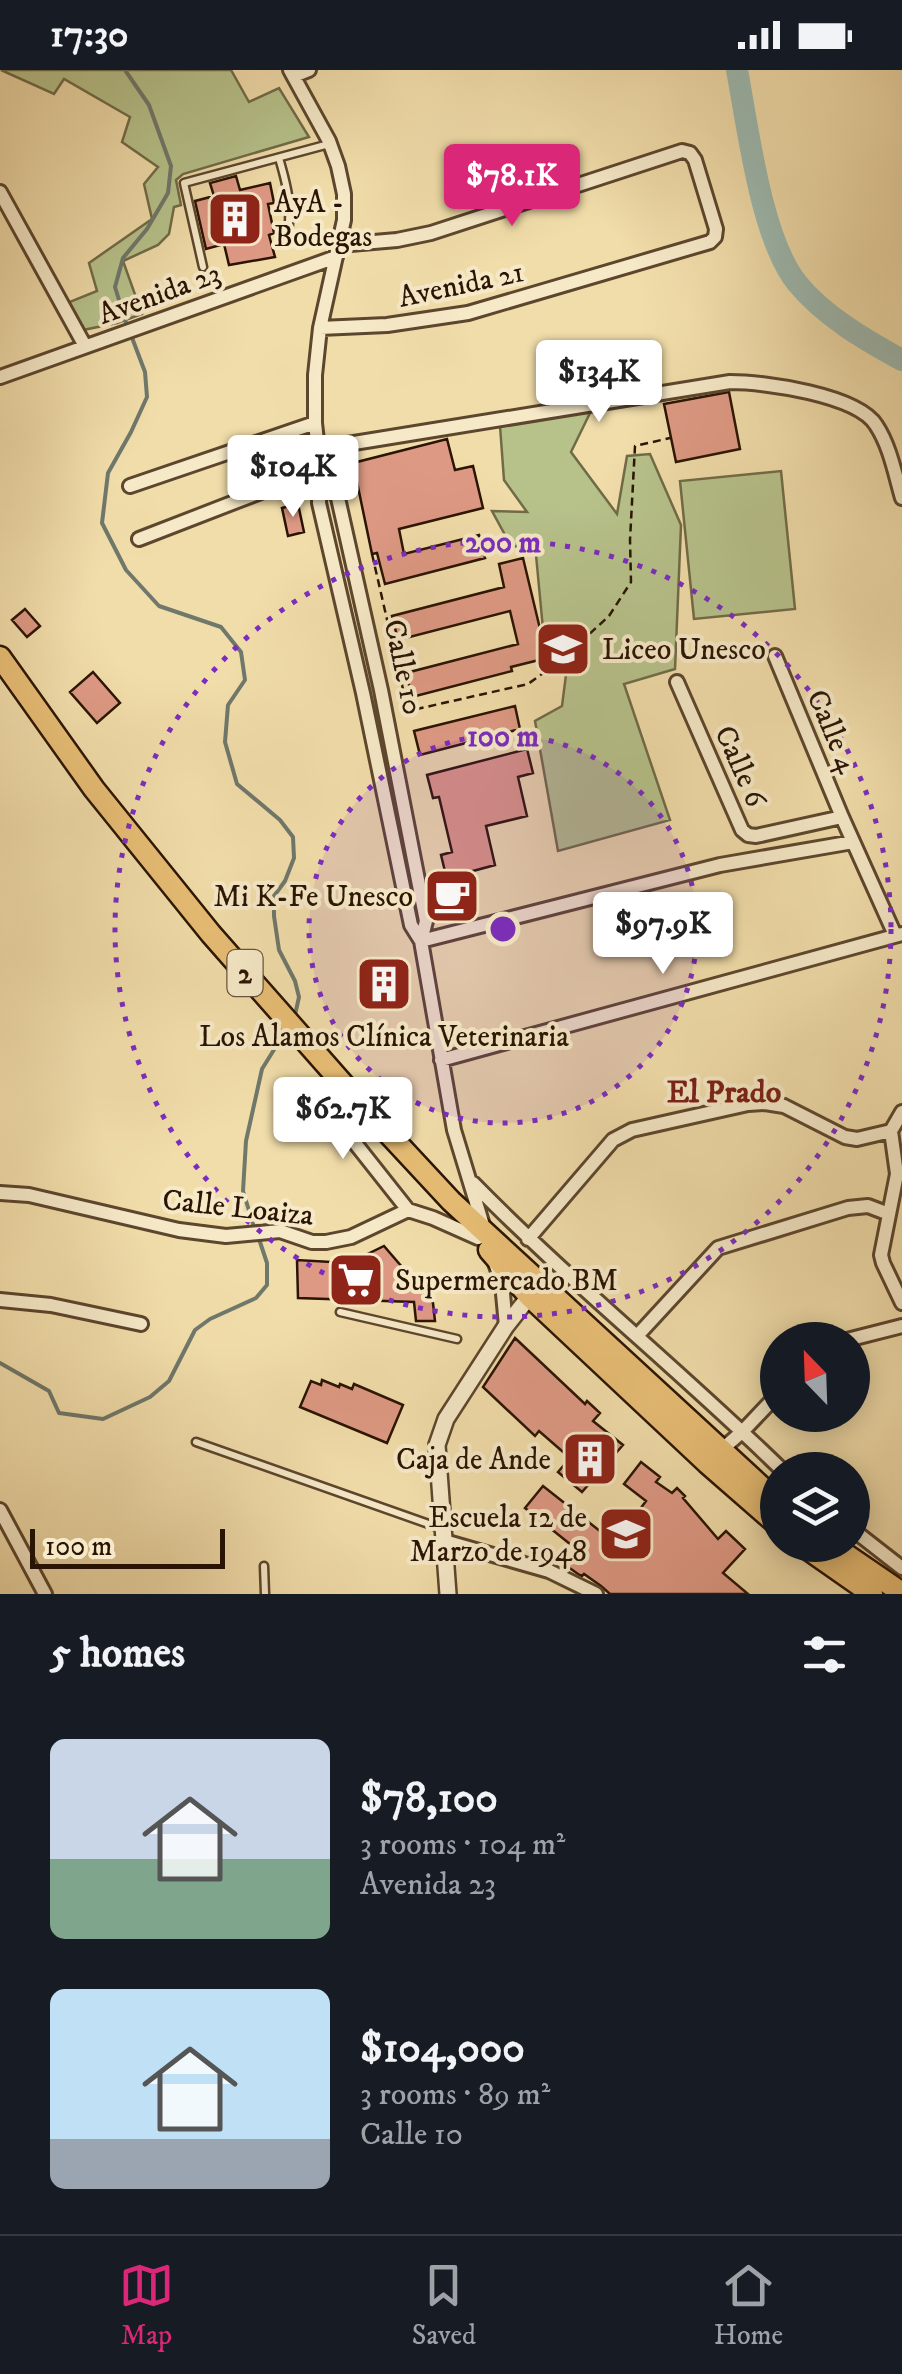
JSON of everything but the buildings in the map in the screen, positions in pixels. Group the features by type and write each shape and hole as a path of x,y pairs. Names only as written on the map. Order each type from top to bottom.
{"highway":[{"name":"2","path":"0,658 140,847 211,934 360,1102 484,1239 714,1456 760,1506"},
{"name":"2","path":"714,1456 760,1489"},
{"path":"826,1562 872,1594"},
{"path":"856,1562 902,1594"}],"street":[{"path":"292,73 309,70"},
{"name":"Calle 10","path":"292,73 330,144 344,194 344,220 320,328 315,376 320,469 338,498 381,690 426,921 421,942 454,1130 471,1180 484,1239 502,1283 506,1326"},
{"name":"Avenida 23","path":"0,377 337,251 431,232 682,151 695,160 716,229"},
{"path":"0,192 85,346"},
{"name":"Avenida 21","path":"320,328 402,324 468,313 710,242 716,229"},
{"path":"317,449 730,382 752,382 826,396 874,420 884,438 902,498"},
{"path":"130,486 315,424"},
{"path":"139,539 320,469"},
{"name":"Calle 4","path":"775,656 853,842 899,934"},
{"name":"Calle 6","path":"677,682 742,830 748,835 842,817"},
{"path":"421,942 720,866 853,842"},
{"path":"441,1060 899,934"},
{"path":"360,1102 351,1118 351,1138 408,1210 484,1239"},
{"path":"528,1239 613,1140 632,1130 766,1103 784,1106 845,1137 857,1139 891,1130"},
{"path":"902,1112 891,1130 897,1174 882,1255 902,1303"},
{"path":"471,1180 528,1239 764,1452"},
{"name":"Calle Loaiza","path":"0,1193 28,1194 179,1230 226,1236 280,1231 312,1242 351,1238 408,1210"},
{"path":"638,1336 718,1248 848,1208 868,1206 890,1214"},
{"path":"448,1594 437,1445 446,1419 506,1326 535,1289"},
{"path":"0,1300 51,1305 141,1324"},
{"path":"870,1334 902,1326"},
{"path":"714,1456 760,1414"},
{"path":"0,1510 44,1594"},
{"path":"443,1535 549,1571 596,1594"},
{"path":"870,1543 902,1568"}],"lane":[{"path":"203,267 184,183 330,144"},
{"path":"278,158 291,214 286,242"},
{"path":"340,1312 457,1339"},
{"path":"196,1442 443,1535"},
{"path":"264,1566 265,1594"}],"path":[{"path":"372,554 408,712 528,684 609,616 631,582 635,446 670,438"}],"green space":[{"path":"1,70 231,70 249,102 279,88 309,137 183,174 176,180 181,205 174,207 169,234 158,245 123,261 142,314 83,330 67,303 97,291 89,263 152,219 144,184 158,167 122,142 130,117 64,79 54,94"},
{"path":"591,411 571,452 617,514 627,456 650,454 681,525 675,669 624,684 670,820 558,851 535,721 562,706 567,667 545,650 536,555 510,544 492,511 527,512 504,480 500,426"},
{"path":"781,471 795,609 694,619 680,481"}],"waterway":[{"path":"125,70 149,105 171,166 168,193 147,229 123,258 115,287 127,326"},
{"path":"737,70 765,211 785,263 797,283 832,317 902,360"},
{"path":"131,335 145,372 147,397 108,473 102,523 126,570 159,606 221,627 241,652 245,680 228,705 225,742 237,784 280,820 293,837 294,858 274,896 274,916 279,950 299,997 295,1015"},
{"path":"254,1227 243,1191 246,1141 262,1069 285,1032"},
{"path":"0,1363 49,1391 59,1413 103,1419 150,1397 169,1381 195,1330 256,1298 267,1285 267,1263 258,1236"}],"place":[{"name":"AyA - Bodegas","path":"235,219"},
{"name":"Liceo Unesco","path":"563,649"},
{"name":"Mi K-Fe Unesco","path":"452,896"},
{"name":"Los Alamos Clínica Veterinaria","path":"384,984"},
{"name":"Supermercado BM","path":"356,1280"},
{"name":"Caja de Ande","path":"590,1459"},
{"name":"Escuela 12 de Marzo de 1948","path":"626,1534"}],"district":[{"name":"El Prado","path":"724,1091"}]}
